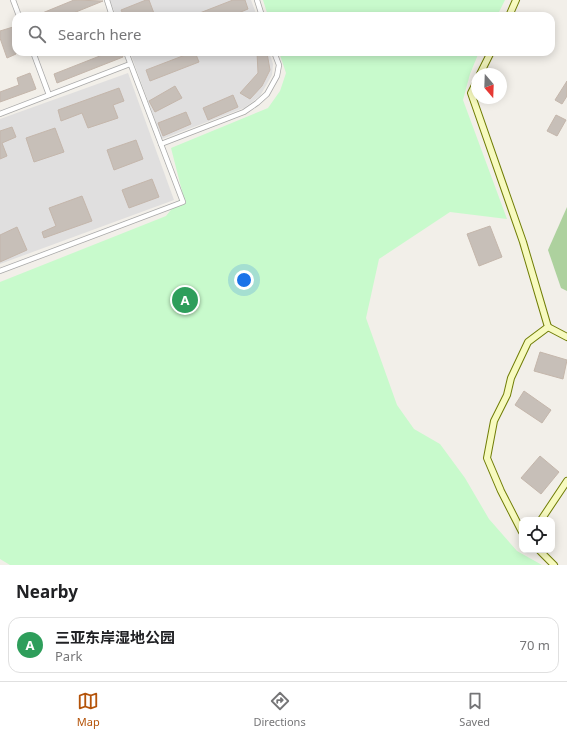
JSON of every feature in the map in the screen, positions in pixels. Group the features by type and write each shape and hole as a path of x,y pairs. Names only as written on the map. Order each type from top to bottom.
{"street":[{"path":"13,0 18,12"},
{"path":"106,0 110,12"},
{"path":"257,0 261,12"},
{"path":"511,12 516,0"},
{"path":"34,56 49,95"},
{"path":"0,271 182,202 127,56"},
{"path":"161,144 244,112 257,103 267,94 277,76 279,65 276,56"},
{"path":"483,68 489,56"},
{"path":"0,114 130,64"},
{"path":"475,104 523,242 548,327 567,337"},
{"path":"519,526 501,492 487,458 494,421 507,395 511,378 528,342 548,327"},
{"path":"543,517 567,481"},
{"path":"541,553 554,565"}],"shaded area":[{"path":"110,0 251,0 256,12 114,12"},
{"path":"131,56 270,56 273,64 272,75 260,96 244,108 162,139"},
{"path":"128,73 174,200 0,264 0,119"}],"green space":[{"path":"263,0 505,0 499,12 267,12"},
{"path":"280,56 477,56 472,68 471,68 463,100 507,219 450,212 379,259 366,318 397,405 414,429 440,444 465,478 489,519 519,553 542,565 10,565 0,559 0,282 166,216 183,195 171,148 268,108 280,91 286,73"},
{"path":"567,207 567,291 561,288 548,250"}],"building":[{"path":"74,0 103,1 76,12 45,12"},
{"path":"149,0 154,12 122,12 121,10"},
{"path":"233,0 245,0 248,9 241,12 202,12"},
{"path":"12,27 12,56 7,58 0,38 0,31"},
{"path":"100,56 123,57 57,83 54,74"},
{"path":"183,56 197,56 199,62 150,81 146,70"},
{"path":"257,56 268,56 270,70 262,86 250,99 240,93 258,73"},
{"path":"30,73 36,89 0,102 0,92 19,85 17,78"},
{"path":"567,81 567,96 562,104 555,100"},
{"path":"175,86 182,98 155,112 149,101"},
{"path":"119,88 124,101 113,105 118,118 88,128 82,113 61,121 58,110"},
{"path":"233,95 238,107 208,120 203,108"},
{"path":"186,112 191,124 163,136 158,123"},
{"path":"556,115 566,120 557,136 547,131"},
{"path":"12,127 16,137 2,143 7,156 0,159 0,131"},
{"path":"55,128 64,152 34,162 26,138"},
{"path":"136,140 143,159 114,170 107,150"},
{"path":"152,179 159,197 129,208 122,190"},
{"path":"82,196 92,221 44,238 42,232 56,226 49,208"},
{"path":"490,226 502,257 479,266 467,234"},
{"path":"17,227 27,250 0,262 0,235"},
{"path":"540,352 567,360 563,379 534,371"},
{"path":"524,391 551,410 542,423 515,405"},
{"path":"540,456 559,472 541,494 521,478"}],"place":[{"name":"三亚东岸湿地公园","path":"185,300"}]}
